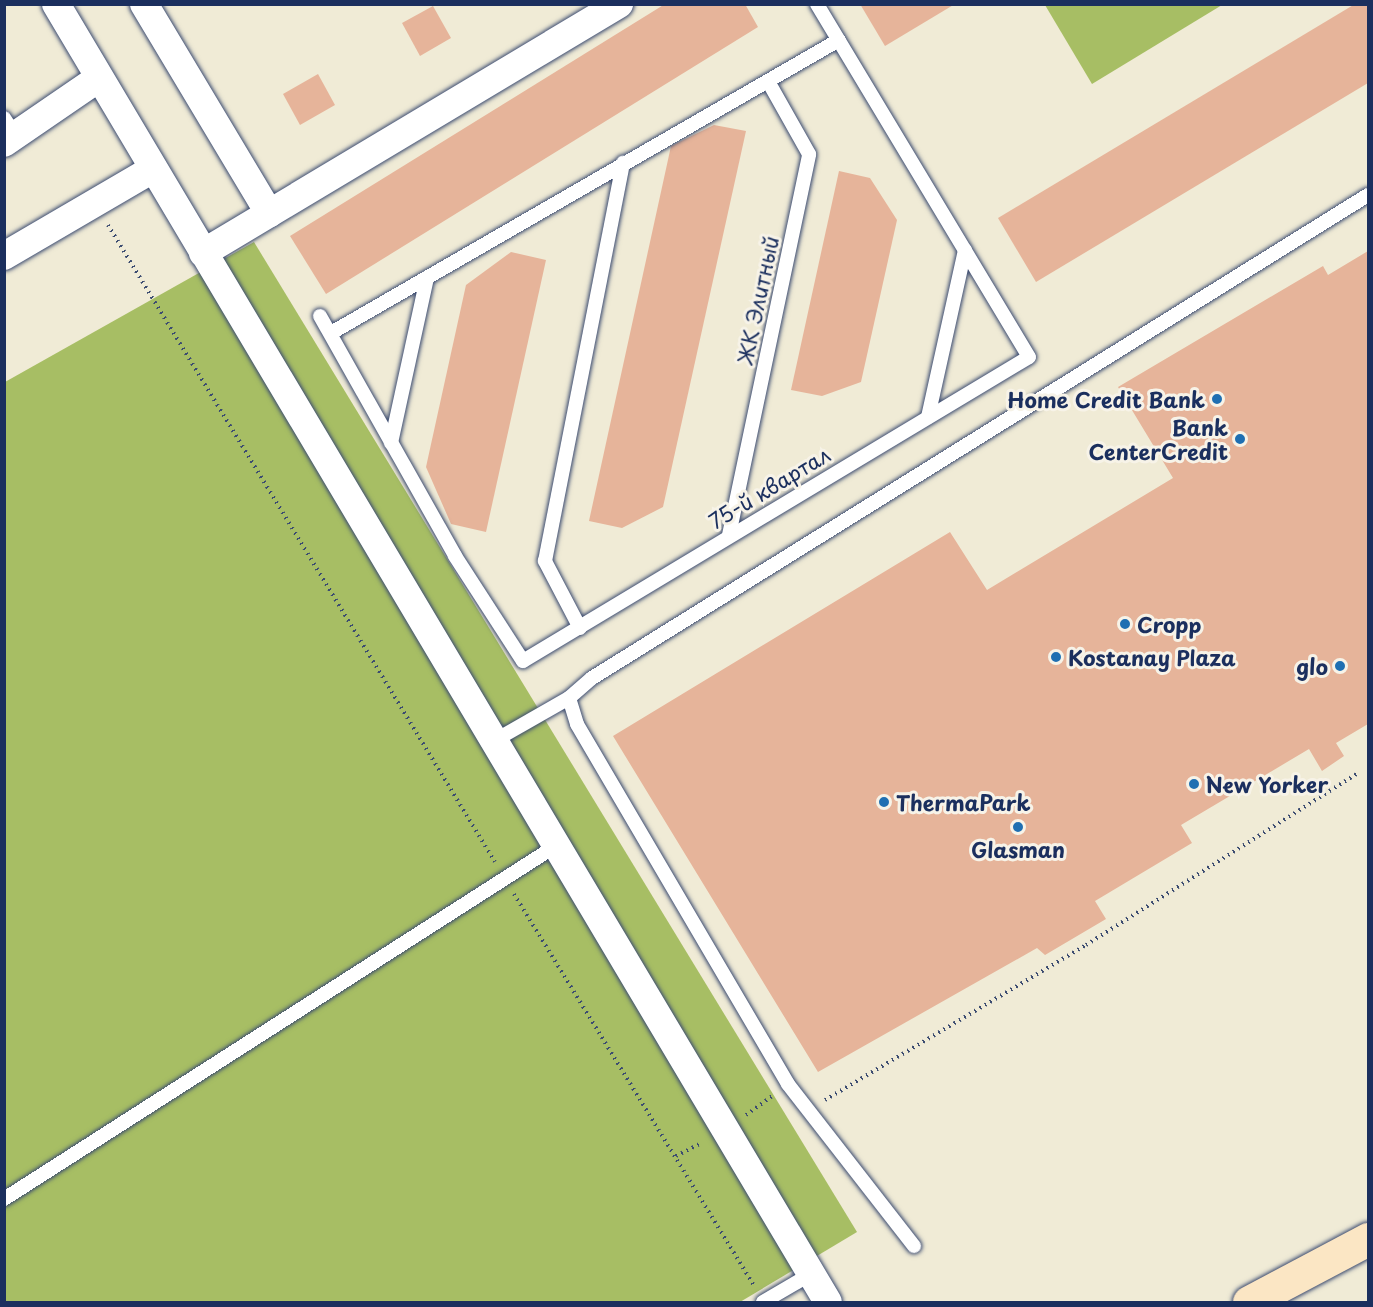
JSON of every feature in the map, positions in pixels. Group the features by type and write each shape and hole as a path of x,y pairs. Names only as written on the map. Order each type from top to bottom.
{"street":[{"path":"56,4 554,847 828,1302"},
{"path":"144,4 269,213"},
{"path":"203,253 619,4"},
{"path":"8,132 99,78"},
{"path":"4,256 153,169"},
{"path":"1249,1302 1368,1239"}],"lane":[{"name":"75-й квартал","path":"320,316 391,443 523,661 729,535 1029,357 817,4"},
{"path":"331,333 623,163 769,83 839,40"},
{"name":"ЖК Элитный","path":"729,535 809,154 769,83"},
{"path":"580,628 545,561 623,163"},
{"path":"492,742 569,698 592,678 1368,195"},
{"path":"928,417 965,250"},
{"path":"391,443 427,278"},
{"path":"569,698 577,724 806,1111 914,1246"},
{"path":"4,1199 554,847"},
{"path":"764,1302 811,1274"}],"path":[{"path":"95,203 764,1302"},
{"path":"806,1111 1086,945 1356,774"}],"green space":[{"path":"1045,4 1222,5 1092,84"},
{"path":"254,242 857,1232 740,1302 5,1302 5,382"}],"building":[{"path":"665,4 745,4 758,27 326,294 290,236"},
{"path":"860,4 955,4 885,46"},
{"path":"1355,4 1368,4 1368,83 1036,282 998,218"},
{"path":"433,6 451,38 420,56 402,23"},
{"path":"318,74 335,105 300,125 283,94"},
{"path":"714,125 746,131 663,507 622,528 589,521 671,146"},
{"path":"839,171 870,178 897,220 861,382 822,396 791,390"},
{"name":"Kostanay Plaza","path":"1368,251 1368,724 1336,743 1344,756 1322,771 1309,749 1181,825 1192,843 1095,901 1106,919 1045,955 1037,948 818,1072 613,736 950,532 987,590 1173,478 1118,387 1323,266 1328,275"},
{"path":"511,252 546,260 486,532 451,524 426,467 466,285"}],"place":[{"name":"Home Credit Bank","path":"1217,399"},
{"name":"Bank CenterCredit","path":"1240,439"},
{"name":"Cropp","path":"1125,624"},
{"name":"Kostanay Plaza","path":"1056,657"},
{"name":"glo","path":"1340,666"},
{"name":"New Yorker","path":"1194,784"},
{"name":"ThermaPark","path":"884,802"},
{"name":"Glasman","path":"1018,827"}]}
